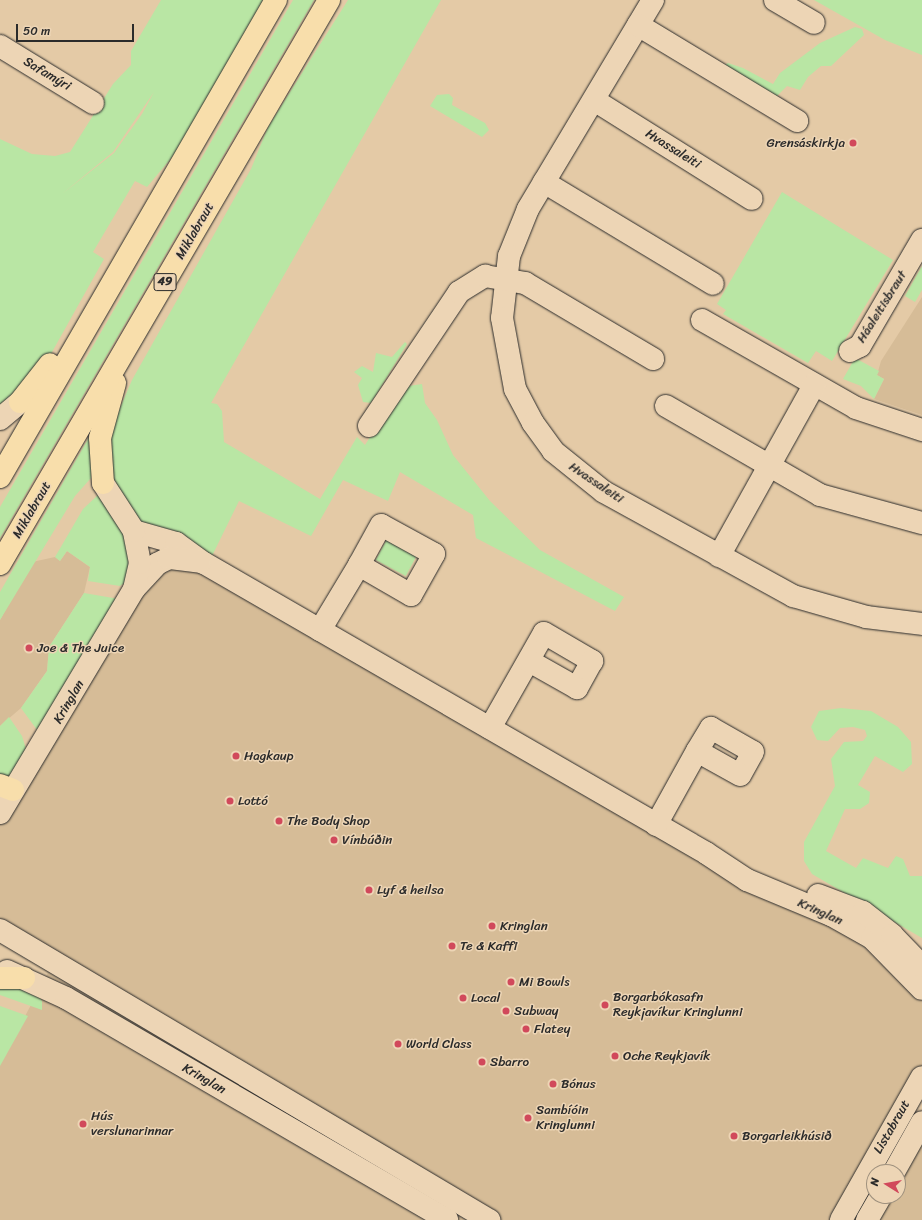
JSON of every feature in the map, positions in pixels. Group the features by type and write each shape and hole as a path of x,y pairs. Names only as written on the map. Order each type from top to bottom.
{"highway":[{"path":"0,477 276,0"},
{"name":"Miklabraut","path":"0,564 329,0"},
{"path":"20,402 40,381 140,208 180,165"},
{"path":"103,483 100,438 122,356"},
{"path":"0,978 24,978"}],"street":[{"name":"Hvassaleiti","path":"653,0 544,182 517,233 504,278 502,318 509,369 526,412 553,451 604,492 779,589 819,606 866,617 922,624"},
{"path":"775,0 814,23"},
{"path":"638,25 797,121"},
{"name":"Safamýri","path":"0,46 93,103"},
{"name":"Hvassaleiti","path":"594,100 752,199"},
{"path":"544,182 713,284"},
{"name":"Háaleitisbraut","path":"850,351 860,346 922,240"},
{"path":"369,426 459,292 485,276 504,278 525,283 653,359"},
{"path":"702,320 814,385 883,420 922,430"},
{"path":"719,556 768,465 814,385"},
{"path":"0,419 20,402"},
{"path":"666,406 820,495 922,523"},
{"name":"Kringlan","path":"103,483 134,531 140,563 134,589"},
{"name":"Kringlan","path":"134,531 176,543 204,563 706,853 747,880 831,915 872,938 922,989"},
{"name":"Kringlan","path":"0,813 7,788 134,589 157,564 169,558 204,563"},
{"path":"320,630 359,565"},
{"path":"490,728 529,661"},
{"path":"656,825 697,751"},
{"name":"Kringlan","path":"706,853 863,912 892,935 922,966"},
{"name":"Kringlan","path":"0,930 73,976 489,1220"},
{"name":"Kringlan","path":"0,948 73,976"},
{"name":"Kringlan","path":"0,968 66,998 447,1220"},
{"name":"Listabraut","path":"841,1220 922,1077"},
{"name":"Listabraut","path":"898,1164 922,1122"},
{"path":"867,1220 876,1204"}],"shaded area":[{"path":"922,297 922,415 874,399 884,379 877,375 881,361"},
{"path":"67,551 90,567 84,593 49,647 47,671 21,708 0,726 0,620 32,562 55,557 60,561"},
{"path":"168,553 922,976 922,1093 881,1164 866,1164 866,1190 849,1220 0,1220 0,1063 48,973 0,934 0,817"},
{"path":"922,1112 922,1220 859,1220 869,1204 906,1204 906,1164 901,1164"}],"green space":[{"path":"161,0 263,0 178,150 147,187 135,181 93,252 104,259 47,361 0,411 0,139 32,154 55,156 70,152 113,84 131,65 131,51","holes":["154,92 142,114 114,153 62,194 113,152"]},
{"path":"293,0 314,0 0,538 0,507"},
{"path":"348,0 441,0 211,403 217,404 222,411 224,442 320,499 357,437 365,445 402,387 422,384 425,403 437,420 453,455 490,501 540,550 624,597 615,611 476,538 473,515 400,472 388,501 343,480 311,536 239,501 211,558 145,527 132,517 110,479 108,436 132,380 251,169 268,127"},
{"path":"814,0 922,0 922,55 885,40"},
{"path":"855,27 862,29 864,35 831,66 821,66 808,77 800,90 787,86 777,96 765,96 723,66 728,63 743,68 773,84 780,73 820,43"},
{"path":"449,94 453,98 452,105 485,123 489,130 482,137 430,106 437,95"},
{"path":"782,192 893,260 832,361 816,351 808,363 723,314 726,310 717,304"},
{"path":"922,266 922,290 915,302 905,296"},
{"path":"405,342 407,344 371,403 363,402 358,385 362,378 354,372 362,366 373,372 376,353 392,357"},
{"path":"855,358 879,371 877,375 884,379 874,399 861,386 843,379"},
{"path":"95,427 91,478 75,496 0,620 0,592"},
{"path":"98,495 131,543 130,579 120,586 88,581 90,567 67,551 60,561 55,557 83,509"},
{"path":"388,537 418,553 406,576 376,560"},
{"path":"84,593 119,599 40,734 21,708 47,671 49,647"},
{"path":"841,708 871,711 898,727 911,742 912,764 903,772 875,756 858,785 870,792 869,803 860,809 845,809 826,851 856,868 863,858 888,868 896,856 903,859 910,876 922,876 922,938 812,874 804,861 804,842 835,786 831,759 844,742 863,741 867,736 865,730 853,727 840,728 828,741 817,740 811,727 819,711"},
{"path":"9,717 22,736 26,749 9,780 0,778 0,726"},
{"path":"0,986 34,990 42,1001 42,1010 0,995"},
{"path":"0,1006 28,1016 0,1066"}],"place":[{"name":"Grensáskirkja","path":"853,143"},
{"name":"Joe & The Juice","path":"29,648"},
{"name":"Hagkaup","path":"236,756"},
{"name":"Lottó","path":"230,801"},
{"name":"The Body Shop","path":"279,821"},
{"name":"Vínbúðin","path":"334,840"},
{"name":"Lyf & heilsa","path":"369,890"},
{"name":"Kringlan","path":"492,926"},
{"name":"Te & Kaffi","path":"452,946"},
{"name":"Mi Bowls","path":"511,982"},
{"name":"Local","path":"463,998"},
{"name":"Borgarbókasafn Reykjavíkur Kringlunni","path":"605,1005"},
{"name":"Subway","path":"506,1011"},
{"name":"Flatey","path":"526,1029"},
{"name":"World Class","path":"398,1044"},
{"name":"Oche Reykjavík","path":"615,1056"},
{"name":"Sbarro","path":"482,1062"},
{"name":"Bónus","path":"553,1084"},
{"name":"Sambíóin Kringlunni","path":"528,1118"},
{"name":"Hús verslunarinnar","path":"83,1124"},
{"name":"Borgarleikhúsið","path":"734,1136"}]}
